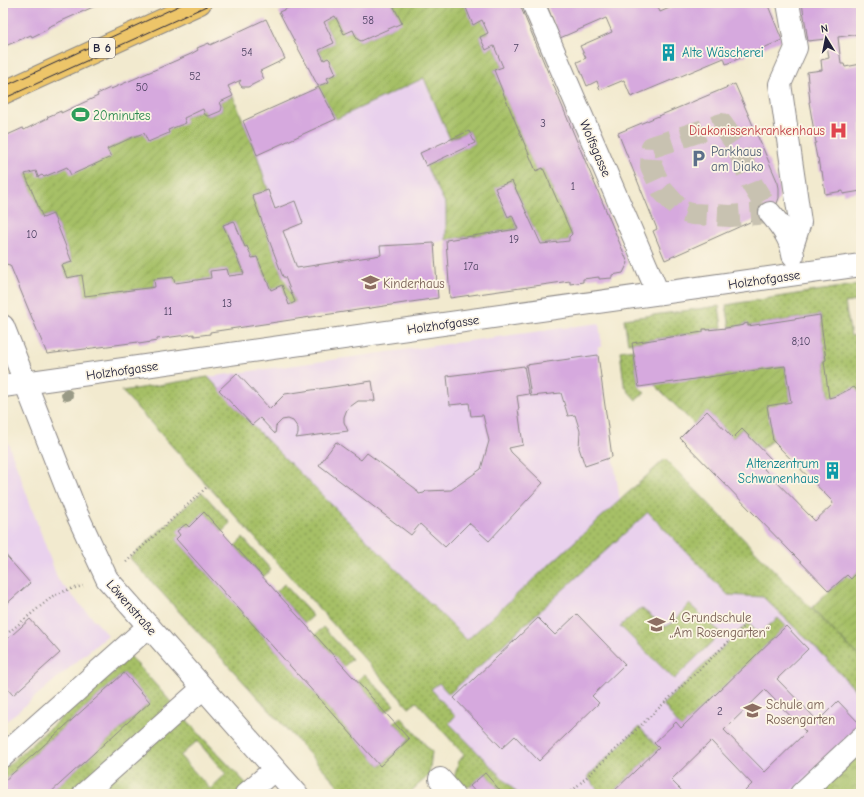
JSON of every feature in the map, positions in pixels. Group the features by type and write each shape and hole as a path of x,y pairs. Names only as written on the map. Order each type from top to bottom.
{"main road":[{"name":"B 6","path":"3,94 200,3"}],"street":[{"name":"Wolfsgasse","path":"533,3 658,293"},
{"path":"788,3 796,48 780,84 800,222 792,247"},
{"path":"770,213 781,226 792,247 796,274"},
{"name":"Holzhofgasse","path":"3,386 861,265"},
{"name":"Löwenstraße","path":"3,326 24,383 76,512 108,579 297,794"},
{"path":"3,756 149,626"},
{"path":"84,794 203,688"},
{"path":"801,794 861,738"},
{"path":"246,794 275,769"}],"path":[{"path":"3,637 53,596 67,590 108,579 208,486"},
{"path":"569,794 748,623"}],"shaded area":[{"path":"424,78 450,139 421,153 446,205 446,240 434,243 380,246 381,255 297,268 283,231 303,223 295,201 275,209 257,155"},
{"path":"599,323 602,347 598,347 598,355 620,501 665,459 861,659 861,752 814,794 518,794 449,723 455,716 431,689 439,683 467,640 252,425 208,377"},
{"path":"3,429 58,580 108,635 3,724"}],"green space":[{"path":"392,3 464,3 473,24 482,20 488,33 480,37 486,49 494,46 503,67 494,70 536,170 543,168 572,234 569,237 569,241 541,244 512,181 496,188 508,217 512,215 518,229 446,240 446,205 426,166 475,143 469,131 450,139 424,78 336,119 318,86 328,82 327,78 332,75 319,50 334,43 324,22 335,16 344,33 353,30 357,39 361,41 401,23"},
{"path":"233,96 257,155 268,190 253,195 283,277 295,302 289,305 282,285 271,290 257,257 252,258 245,247 234,221 223,225 244,274 229,276 227,269 210,271 211,278 175,283 173,277 154,279 155,287 85,296 82,275 67,278 62,265 72,262 53,214 43,218 25,174 36,171 44,177 133,137 144,133 168,130 184,118 203,109 205,115 209,116 221,111 222,107 220,102"},
{"path":"861,284 861,300 845,303 851,336 861,334 861,390 858,392 854,388 829,398 820,315 748,326 747,323 744,325 730,327 726,305"},
{"path":"719,306 722,328 707,329 703,330 703,332 628,343 624,319"},
{"path":"633,349 639,387 645,393 636,400 624,384 620,351"},
{"path":"785,366 791,402 773,440 761,449 742,429 733,438 707,411 694,424 654,384"},
{"path":"208,377 252,425 467,640 665,459 861,659 861,696 813,645 763,597 728,595 648,512 449,694 439,683 431,689 455,716 449,723 518,794 503,794 485,773 470,786 462,788 457,785 454,778 459,761 464,755 417,702 409,708 122,391"},
{"path":"202,492 230,523 222,532 204,512 189,527 186,524 178,531 180,535 176,539 380,766 409,740 394,722 401,717 432,752 429,775 408,794 346,794 130,558"},
{"path":"243,538 271,570 263,577 235,546"},
{"path":"861,568 861,659 812,608 847,575 851,578"},
{"path":"284,584 313,616 305,623 276,592"},
{"path":"689,604 721,633 674,679 620,626 641,608 665,627 673,623"},
{"path":"778,618 786,626 681,728 663,704 748,623 759,634"},
{"path":"323,627 352,659 343,667 315,635"},
{"path":"130,656 202,737 256,794 49,794 150,702 124,673 3,782 3,770","holes":["197,741 226,774 210,789 180,756"]},
{"path":"365,674 394,705 385,712 357,681"},
{"path":"639,727 659,748 611,794 602,794 587,777"},
{"path":"861,752 861,794 814,794"}],"building":[{"path":"3,3 102,3 48,27 48,29 32,37 31,35 3,47"},
{"path":"299,3 392,3 402,23 361,41 357,39 353,30 344,34 335,16 324,22 334,43 319,50 324,60 328,58 330,60 336,74 327,78 329,82 318,86 279,12"},
{"path":"464,3 519,3 628,263 623,273 612,275 612,278 599,279 599,277 583,279 583,282 570,284 570,281 450,298 446,240 518,229 512,215 508,217 495,188 512,181 541,244 569,241 569,237 572,234 543,168 536,171 504,95 494,70 503,67 494,46 486,50 480,37 488,33 482,20 473,25"},
{"name":"Alte Wäscherei","path":"546,3 656,3 660,12 681,3 767,3 782,40 726,64 724,58 631,97 624,80 600,90 597,81 587,86 577,62 586,58 580,46 612,32 606,18 560,38"},
{"name":"Diakonissenkrankenhaus","path":"802,3 861,3 861,34 838,37 841,64 844,64 845,67 861,64 861,191 843,194 843,191 825,194 822,171 820,171 814,143 816,143 809,102 807,72 822,70 821,60 829,58 826,39 808,41"},
{"path":"266,19 285,59 260,71 264,79 248,87 242,87 239,83 241,80 228,86 233,96 220,102 222,107 221,111 209,116 205,115 203,109 184,118 186,123 168,130 169,133 148,142 144,133 133,137 107,149 111,157 71,175 67,167 44,177 42,175 38,177 36,171 25,174 43,218 53,214 72,262 62,265 67,278 82,275 85,296 155,287 154,279 173,277 175,283 211,278 210,271 227,269 229,276 244,274 223,225 234,221 245,247 247,246 252,258 257,257 271,290 282,285 289,305 295,302 285,277 283,277 252,195 268,190 275,209 295,201 303,223 283,231 297,268 381,255 380,246 434,243 438,298 210,332 210,334 194,336 194,334 157,339 157,341 139,344 138,342 47,354 10,265 6,264 3,256 3,137 23,128 24,130 48,118 47,117 61,111 61,113 98,96 97,94 110,88 111,89 191,54 198,50 197,48 209,43 210,45"},
{"name":"Parkhaus am Diako","path":"735,84 778,183 779,198 776,206 770,213 665,260 653,231 657,229 618,133"},
{"path":"319,87 336,119 257,155 243,121"},
{"path":"469,131 475,143 426,166 420,153"},
{"name":"Altenzentrum Schwanenhaus","path":"820,315 829,398 854,387 861,395 861,568 851,579 847,575 829,591 680,438 707,411 733,438 742,429 773,461 764,469 815,521 833,504 832,501 772,440 767,406 791,402 785,366 639,387 632,343 703,332 703,329 726,328 748,323 748,326"},
{"path":"598,355 612,457 585,466 579,448 580,431 575,415 568,416 561,393 531,396 526,365"},
{"path":"524,366 529,394 517,396 523,445 509,448 511,452 543,483 489,541 469,523 445,547 420,524 411,535 319,465 336,442 361,460 367,453 416,489 419,494 426,491 451,490 481,469 489,441 483,415 471,416 469,403 450,405 447,376"},
{"path":"237,373 270,409 285,394 372,381 375,401 358,401 347,409 344,422 348,431 296,438 298,428 293,421 288,419 282,420 276,426 275,434 260,418 252,425 219,390"},
{"path":"204,512 409,739 380,766 176,539 180,535 177,531 186,524 189,527"},
{"path":"3,552 30,583 3,607"},
{"path":"577,614 625,664 592,696 599,703 539,761 515,736 502,748 454,698 538,618 555,635"},
{"path":"30,619 60,653 13,695 3,684 3,643"},
{"name":"Schule am Rosengarten","path":"786,626 808,649 777,679 818,721 838,701 860,724 787,794 742,794 752,784 711,741 671,780 685,794 662,794 659,791 657,794 611,794 659,748 654,743 676,722 681,728","holes":["765,690 806,732 765,772 724,730"]},
{"path":"124,673 150,702 49,794 3,794 3,782"},
{"path":"485,773 503,794 477,794 470,786"}],"tunnel":[{"path":"722,124 736,144 752,184 770,213 730,216 692,214 681,211 662,190 651,166 652,147 722,124"}],"tram line":[{"path":"3,87 185,3"},
{"path":"3,99 213,3"}],"place":[{"name":"Alte Wäscherei","path":"669,52"},
{"name":"20minutes","path":"80,115"},
{"name":"Diakonissenkrankenhaus","path":"838,130"},
{"name":"Parkhaus am Diako","path":"698,158"},
{"name":"Kinderhaus","path":"370,283"},
{"name":"Altenzentrum Schwanenhaus","path":"832,470"},
{"name":"4. Grundschule „Am Rosengarten“","path":"656,624"},
{"name":"Schule am Rosengarten","path":"753,711"}]}
